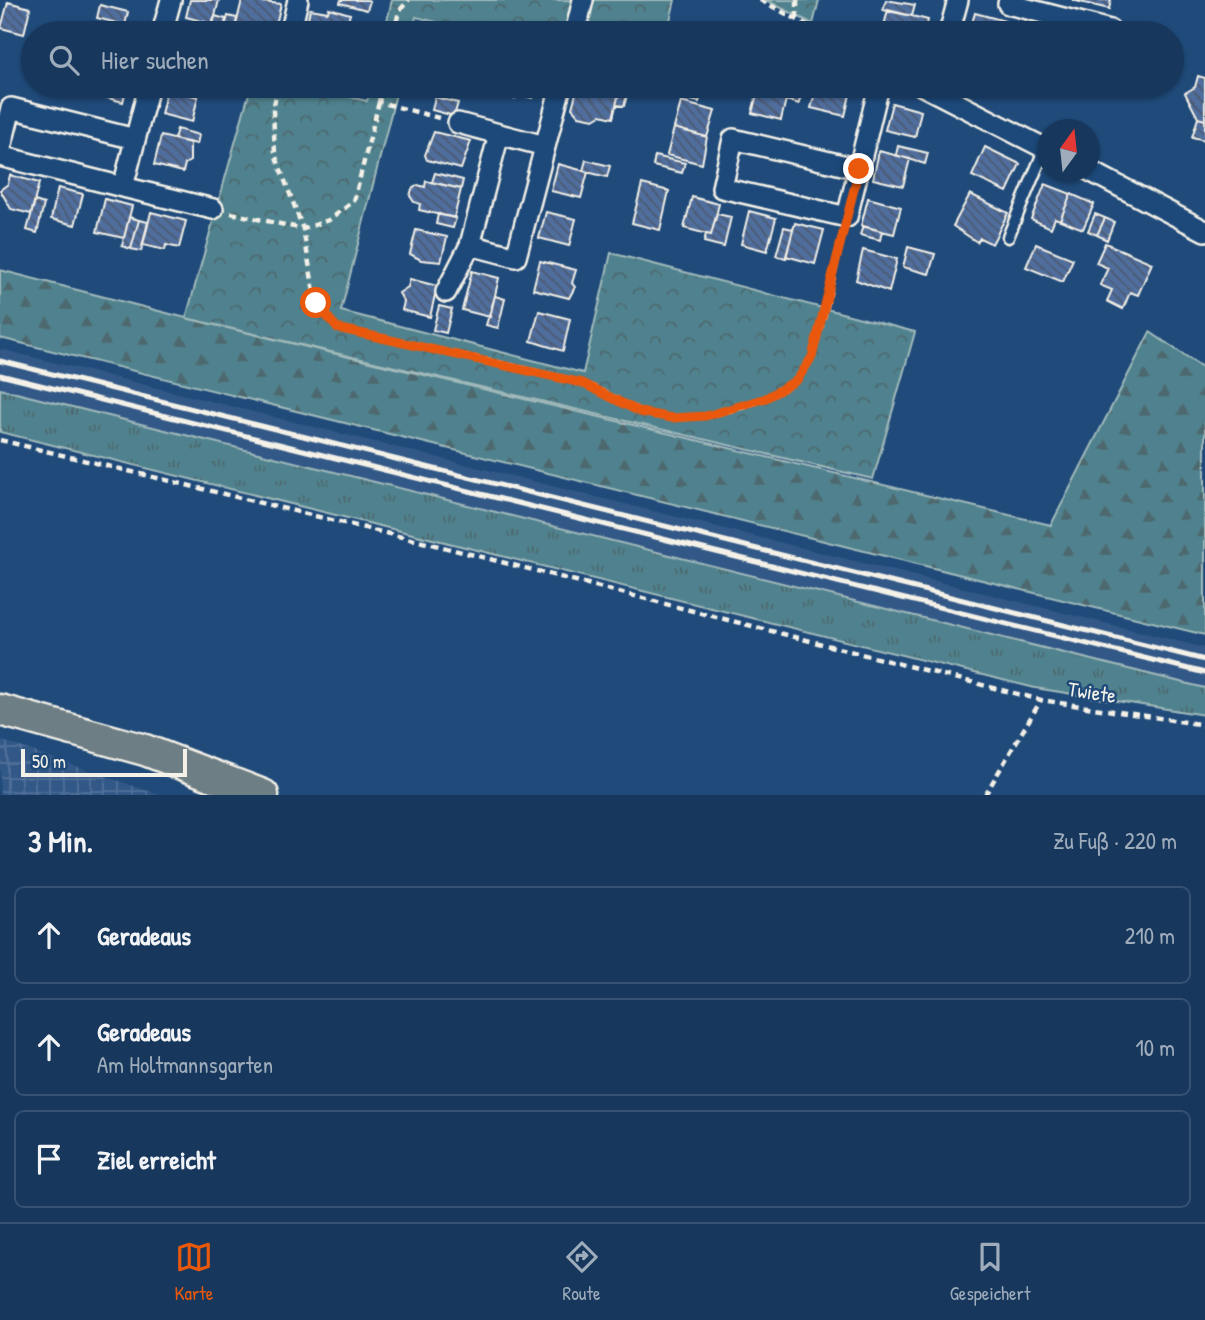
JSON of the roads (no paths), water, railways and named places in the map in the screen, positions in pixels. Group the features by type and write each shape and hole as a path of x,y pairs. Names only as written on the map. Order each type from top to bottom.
{"main road":[{"path":"0,710 145,750 263,795"}],"street":[{"path":"165,21 170,0"},
{"path":"293,21 298,0"},
{"path":"578,21 583,0"},
{"path":"952,21 958,0"},
{"path":"1003,1 1077,21"},
{"path":"123,187 146,98"},
{"path":"470,245 516,257 558,98"},
{"path":"859,169 733,139 722,188 847,217 859,169 876,98"},
{"path":"950,98 1037,144"},
{"path":"135,139 11,108 0,154 213,209"},
{"path":"458,123 545,146"},
{"path":"446,292 470,245 499,134"},
{"path":"1100,176 1205,231"}],"lane":[{"path":"1008,237 1037,170"}],"railway":[{"path":"0,361 1205,660"},
{"path":"0,375 1205,673"}]}
